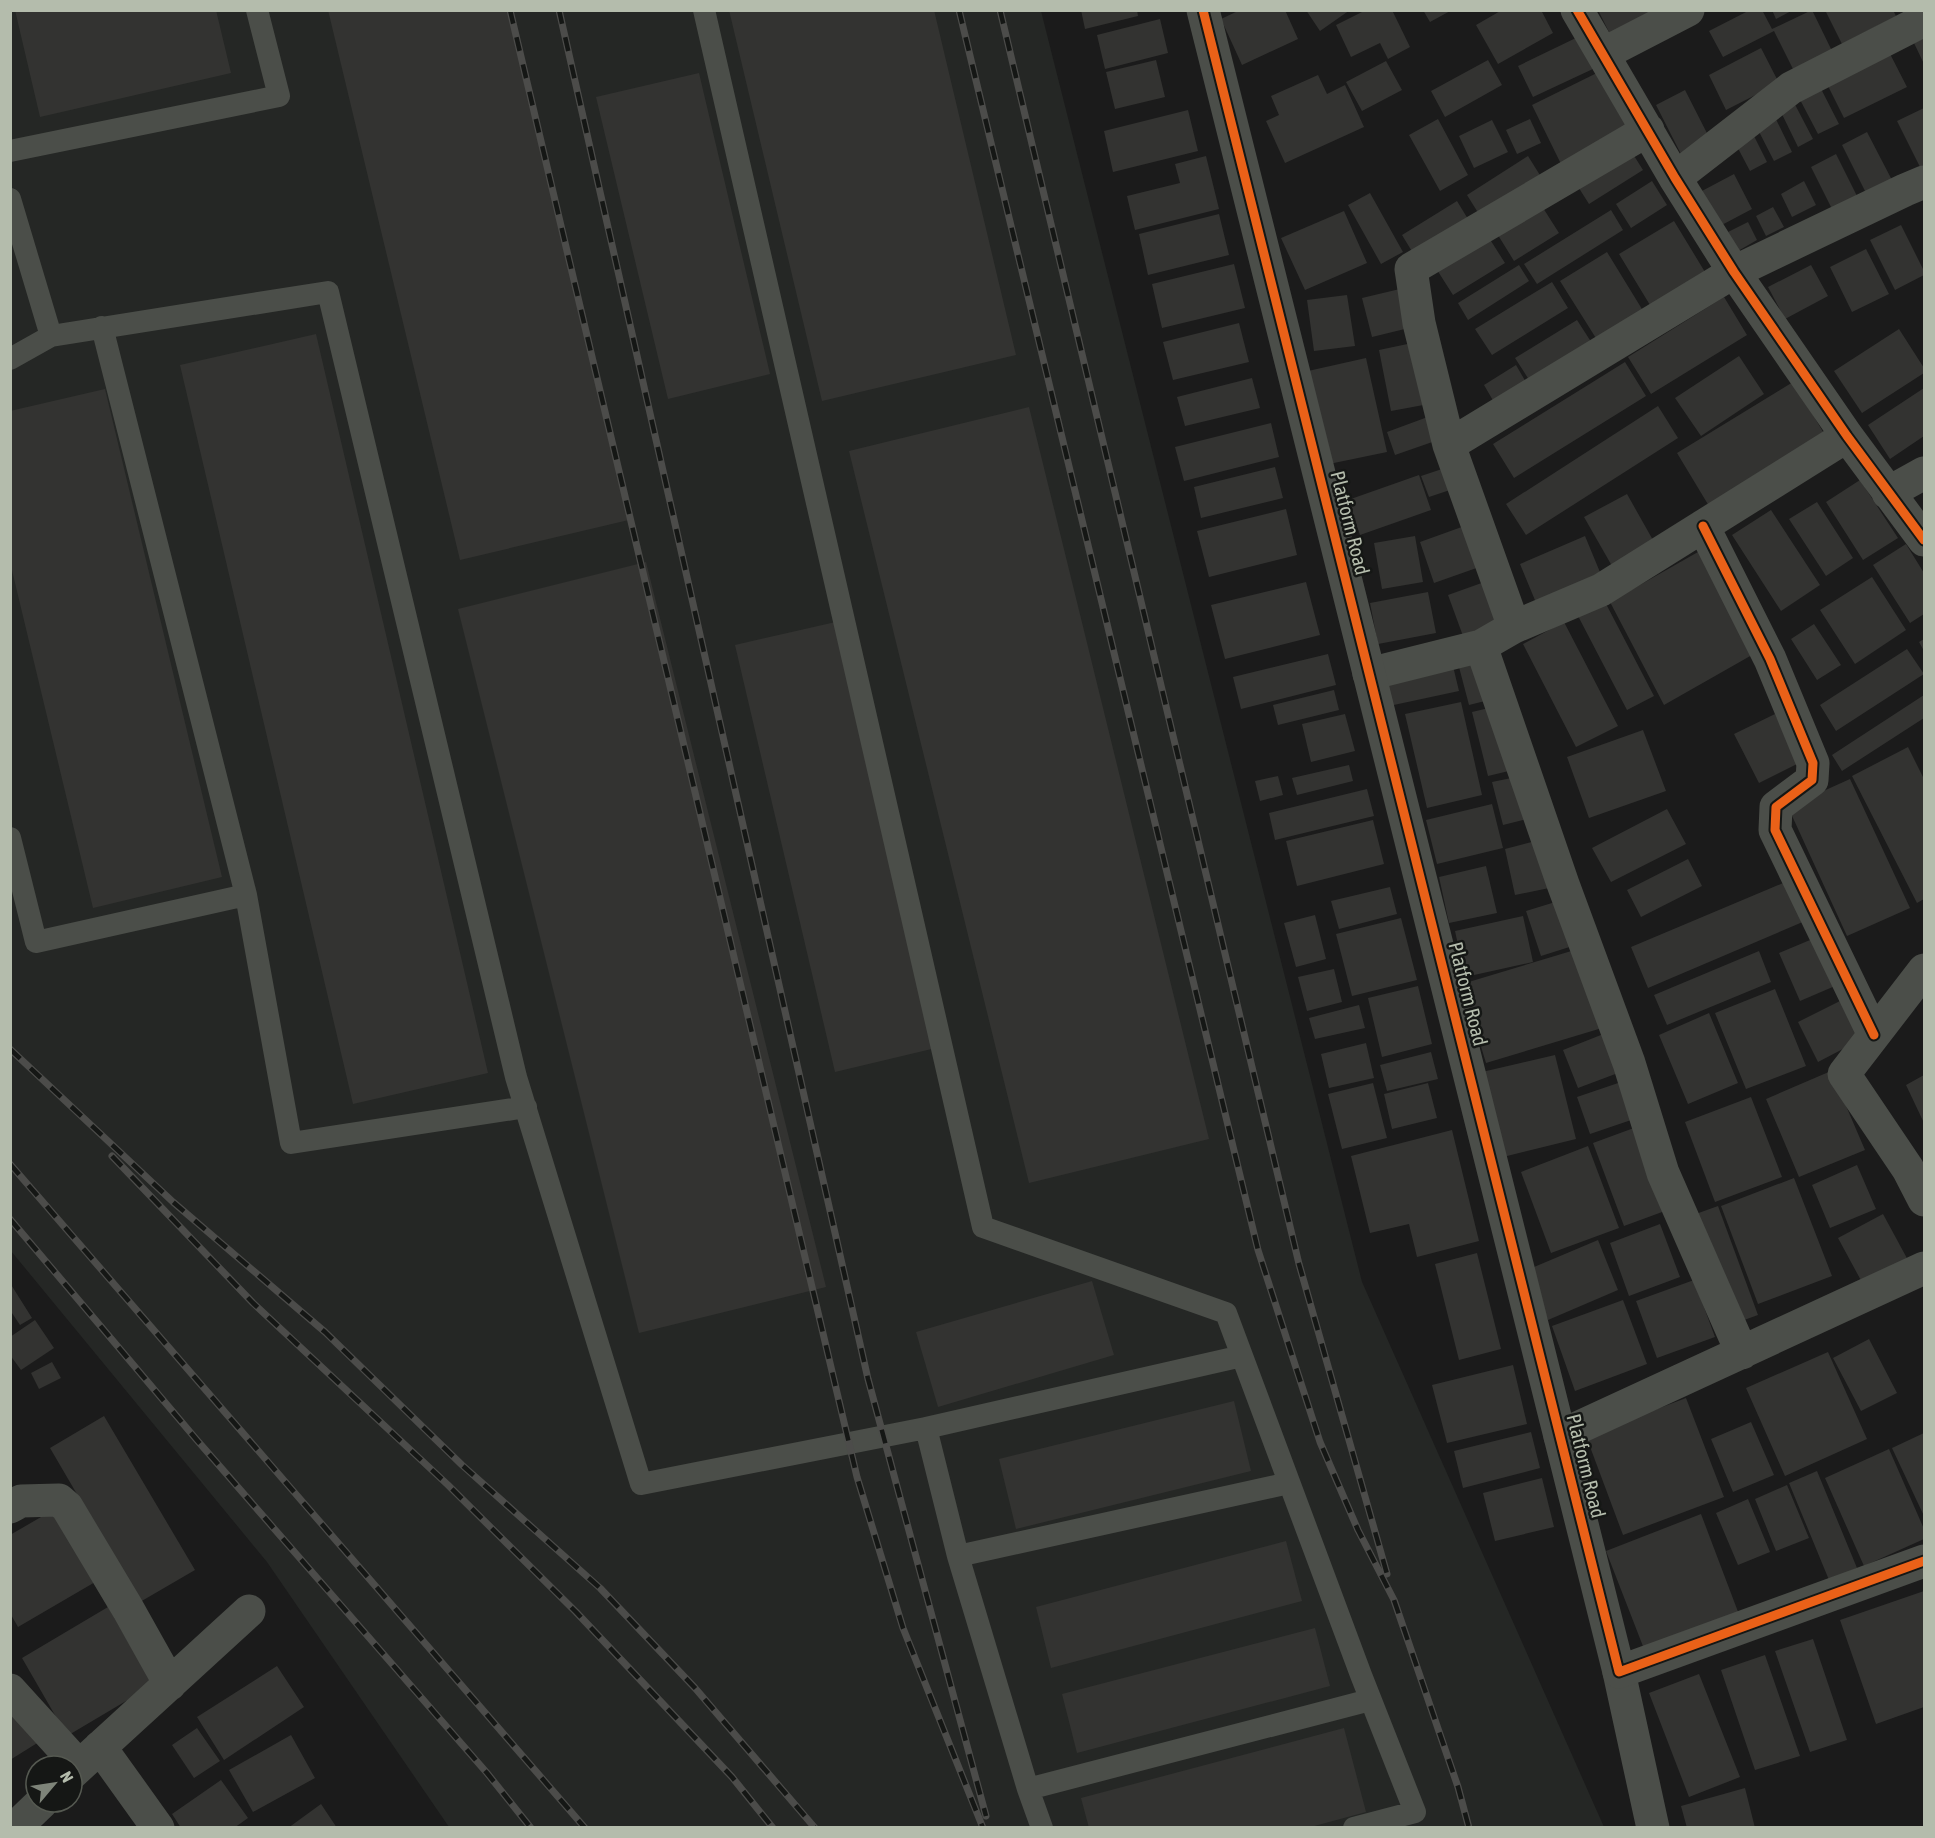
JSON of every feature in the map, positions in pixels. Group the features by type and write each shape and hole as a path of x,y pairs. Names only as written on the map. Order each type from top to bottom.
{"street":[{"name":"Platform Road","path":"1203,10 1619,1672 1653,1827"},
{"path":"1577,10 1675,178 1734,272 1847,436 1924,540"},
{"path":"1603,54 1688,10"},
{"path":"1675,178 1791,88 1924,20"},
{"path":"1514,627 1449,445 1419,323 1411,269 1648,130"},
{"path":"1449,445 1734,272 1924,182"},
{"path":"1370,674 1481,646 1514,627 1601,590 1847,436"},
{"path":"1888,493 1924,473"},
{"path":"1703,526 1770,659 1813,763 1812,780 1776,807 1775,830 1874,1035"},
{"path":"1481,646 1563,884 1629,1063 1663,1173 1742,1353"},
{"path":"1924,970 1844,1074 1908,1169 1924,1200"},
{"path":"1560,1436 1924,1268"},
{"path":"10,1507 21,1501 59,1500 67,1507 170,1684"},
{"path":"1619,1672 1924,1561"},
{"path":"158,1827 84,1762 249,1611"},
{"path":"10,1690 76,1754"},
{"path":"15,1827 29,1814"}],"lane":[{"path":"10,151 279,96 257,10"},
{"path":"704,10 983,1227 1226,1313 1370,1700 1415,1812 1354,1827"},
{"path":"10,199 51,336"},
{"path":"10,359 51,336 328,292 516,1077 641,1484 926,1428 1242,1356"},
{"path":"102,327 246,895 291,1143 526,1107"},
{"path":"10,838 36,942 246,895"},
{"path":"926,1428 958,1556 1028,1789 1042,1827"},
{"path":"958,1556 1289,1483"},
{"path":"1028,1789 1370,1700"}],"shaded area":[{"path":"10,11 1041,11 1362,1282 1604,1827 449,1827 267,1562 11,1251"}],"building":[{"path":"15,10 216,10 231,73 40,117"},
{"path":"328,10 511,10 633,519 460,560"},
{"path":"729,10 934,10 1016,355 822,401"},
{"path":"1081,10 1137,10 1138,16 1085,29"},
{"path":"1240,10 1285,10 1298,39 1242,65 1221,19"},
{"path":"1306,10 1350,10 1320,31"},
{"path":"1366,10 1392,10 1410,47 1388,59 1380,43 1351,57 1336,25"},
{"path":"1423,10 1452,10 1430,22"},
{"path":"1502,10 1541,10 1553,33 1498,64 1476,25"},
{"path":"1598,10 1676,10 1614,42"},
{"path":"1750,10 1762,10 1772,29 1812,10 1832,51 1794,71 1774,31 1723,57 1709,31"},
{"path":"1772,10 1793,10 1776,19"},
{"path":"1825,10 1893,10 1896,16 1842,44"},
{"path":"1160,19 1168,53 1105,69 1097,35"},
{"path":"1580,36 1595,68 1533,97 1518,66"},
{"path":"1924,38 1924,64 1914,43"},
{"path":"1761,48 1779,83 1726,110 1709,75"},
{"path":"1887,48 1907,87 1844,118 1825,80"},
{"path":"1156,60 1165,97 1115,109 1106,72"},
{"path":"1488,60 1502,85 1445,117 1431,91"},
{"path":"1386,61 1402,90 1362,111 1346,82"},
{"path":"1607,68 1635,128 1561,164 1532,105"},
{"path":"699,73 770,374 668,399 596,97"},
{"path":"1318,75 1327,94 1345,85 1364,127 1285,163 1266,121 1279,115 1271,96"},
{"path":"1818,83 1839,124 1818,134 1797,94"},
{"path":"1685,90 1712,143 1683,158 1656,105"},
{"path":"1790,95 1813,139 1798,147 1776,102"},
{"path":"1924,108 1924,175 1897,121"},
{"path":"1188,110 1198,151 1113,172 1104,131"},
{"path":"1772,111 1792,152 1774,161 1753,120"},
{"path":"1438,119 1468,175 1440,191 1409,135"},
{"path":"1530,119 1541,143 1517,154 1506,130"},
{"path":"1492,120 1508,152 1474,168 1459,136"},
{"path":"1750,128 1767,162 1750,171 1732,137"},
{"path":"1867,132 1894,184 1868,197 1842,145"},
{"path":"1631,151 1643,170 1589,204 1577,185"},
{"path":"1836,154 1859,200 1834,213 1811,167"},
{"path":"1206,156 1219,209 1135,230 1127,196 1180,183 1175,164"},
{"path":"1528,156 1543,180 1482,219 1467,195"},
{"path":"1734,174 1752,209 1718,227 1700,192"},
{"path":"1652,181 1667,205 1631,228 1616,204"},
{"path":"1804,181 1816,205 1792,217 1781,194"},
{"path":"1370,193 1403,252 1381,264 1348,205"},
{"path":"1538,200 1559,233 1514,261 1493,227"},
{"path":"1457,201 1471,224 1416,258 1402,235"},
{"path":"1773,207 1784,227 1766,236 1756,216"},
{"path":"1611,210 1623,230 1537,284 1524,264"},
{"path":"1344,211 1367,263 1305,290 1281,238"},
{"path":"1219,214 1229,255 1148,275 1139,234"},
{"path":"1674,221 1708,277 1653,310 1619,254"},
{"path":"1748,222 1757,240 1738,251 1728,232"},
{"path":"1901,225 1924,275 1895,290 1870,240"},
{"path":"1484,230 1505,263 1453,295 1432,262"},
{"path":"1866,249 1889,294 1852,312 1830,267"},
{"path":"1607,252 1645,314 1599,343 1560,281"},
{"path":"1234,264 1245,308 1162,328 1152,284"},
{"path":"1519,265 1529,281 1468,320 1458,303"},
{"path":"1811,265 1828,296 1785,319 1768,287"},
{"path":"1552,282 1568,308 1492,355 1475,329"},
{"path":"1404,288 1413,327 1372,337 1362,298"},
{"path":"1347,295 1355,346 1314,351 1307,300"},
{"path":"1724,297 1747,335 1651,394 1628,357"},
{"path":"1577,320 1597,351 1535,389 1515,358"},
{"path":"1239,323 1249,362 1173,380 1163,342"},
{"path":"1899,329 1924,368 1924,373 1862,413 1834,371"},
{"path":"316,334 488,1073 353,1104 180,365"},
{"path":"1417,342 1429,404 1391,411 1379,350"},
{"path":"1739,356 1764,394 1701,436 1675,398"},
{"path":"1366,358 1387,452 1329,464 1308,371"},
{"path":"1625,362 1646,396 1514,478 1493,444"},
{"path":"1516,365 1530,389 1498,409 1484,385"},
{"path":"1252,378 1260,408 1185,426 1177,397"},
{"path":"1793,382 1828,440 1712,511 1677,453"},
{"path":"1924,388 1924,436 1890,459 1868,425"},
{"path":"105,389 222,877 93,908 10,562 10,411"},
{"path":"1658,406 1678,438 1526,535 1506,504"},
{"path":"1029,407 1209,1139 1029,1183 849,451"},
{"path":"1433,415 1441,439 1395,455 1387,432"},
{"path":"1271,423 1279,457 1184,481 1175,447"},
{"path":"1275,467 1283,498 1201,518 1194,487"},
{"path":"1448,467 1456,488 1429,497 1421,476"},
{"path":"1419,475 1431,510 1360,535 1348,500"},
{"path":"1860,480 1898,538 1863,560 1826,502"},
{"path":"1627,494 1658,549 1616,573 1584,517"},
{"path":"1817,502 1853,558 1826,576 1789,519"},
{"path":"1286,509 1297,555 1209,577 1197,531"},
{"path":"1771,510 1820,585 1781,611 1732,535"},
{"path":"1470,524 1485,565 1434,583 1420,542"},
{"path":"1415,536 1423,582 1382,589 1374,543"},
{"path":"1585,536 1602,577 1537,605 1520,564"},
{"path":"1906,544 1924,573 1924,614 1910,623 1873,565"},
{"path":"1705,548 1759,651 1664,705 1610,602"},
{"path":"646,562 826,1287 639,1333 458,609"},
{"path":"1872,577 1906,630 1855,664 1820,610"},
{"path":"1490,580 1505,621 1463,636 1448,595"},
{"path":"1306,582 1320,635 1225,659 1211,605"},
{"path":"1428,592 1436,633 1378,644 1370,603"},
{"path":"1604,600 1654,696 1627,710 1577,614"},
{"path":"840,621 940,1047 835,1072 735,645"},
{"path":"1564,622 1618,726 1576,747 1523,644"},
{"path":"1814,624 1841,665 1817,680 1791,639"},
{"path":"1924,639 1924,651 1919,642"},
{"path":"1907,649 1924,674 1836,731 1820,705"},
{"path":"1328,654 1336,685 1241,709 1233,677"},
{"path":"1482,660 1493,699 1469,705 1459,667"},
{"path":"1452,662 1459,691 1389,706 1382,678"},
{"path":"1334,690 1339,710 1278,725 1273,705"},
{"path":"1924,695 1924,718 1842,771 1832,755"},
{"path":"1461,702 1482,795 1427,808 1405,714"},
{"path":"1497,706 1513,770 1488,776 1472,712"},
{"path":"1345,714 1355,751 1311,762 1302,724"},
{"path":"1775,714 1799,763 1759,783 1734,734"},
{"path":"1643,730 1666,791 1589,818 1567,757"},
{"path":"1908,747 1924,779 1924,899 1917,903 1852,776"},
{"path":"1349,765 1353,781 1297,795 1292,778"},
{"path":"1278,776 1283,795 1260,801 1255,781"},
{"path":"1521,776 1531,818 1503,825 1492,782"},
{"path":"1850,779 1910,908 1847,936 1788,807"},
{"path":"1367,789 1374,816 1275,840 1269,813"},
{"path":"1492,804 1503,848 1437,864 1426,820"},
{"path":"1667,809 1686,844 1611,882 1592,848"},
{"path":"1373,820 1384,864 1297,886 1286,841"},
{"path":"1543,839 1554,887 1515,895 1505,849"},
{"path":"1688,859 1702,886 1641,917 1627,890"},
{"path":"1486,866 1497,913 1449,923 1439,877"},
{"path":"1788,881 1805,921 1648,988 1631,947"},
{"path":"1390,887 1397,914 1339,929 1331,901"},
{"path":"1565,899 1579,944 1541,956 1526,911"},
{"path":"1315,915 1326,959 1296,967 1284,923"},
{"path":"1523,916 1533,962 1465,977 1455,931"},
{"path":"1401,918 1417,980 1352,996 1336,934"},
{"path":"1822,935 1842,983 1800,1001 1779,953"},
{"path":"1578,949 1602,1028 1486,1063 1462,984"},
{"path":"1759,951 1771,982 1667,1025 1654,995"},
{"path":"1334,969 1342,1002 1307,1011 1298,977"},
{"path":"1418,986 1432,1044 1382,1057 1368,998"},
{"path":"1775,989 1806,1066 1746,1089 1715,1013"},
{"path":"1842,1000 1862,1039 1818,1062 1798,1022"},
{"path":"1359,1005 1365,1028 1315,1039 1309,1018"},
{"path":"1709,1013 1738,1083 1688,1104 1659,1035"},
{"path":"1611,1031 1626,1070 1578,1088 1563,1050"},
{"path":"1366,1043 1374,1078 1329,1088 1321,1054"},
{"path":"1431,1052 1438,1079 1387,1091 1380,1065"},
{"path":"1555,1055 1576,1139 1503,1157 1482,1072"},
{"path":"1831,1071 1865,1150 1799,1177 1766,1099"},
{"path":"1924,1075 1924,1123 1906,1085"},
{"path":"1627,1080 1640,1117 1590,1134 1577,1097"},
{"path":"1373,1083 1387,1138 1342,1149 1328,1094"},
{"path":"1428,1083 1437,1118 1392,1129 1384,1094"},
{"path":"1751,1097 1782,1177 1715,1202 1685,1122"},
{"path":"1642,1125 1673,1208 1624,1226 1593,1143"},
{"path":"1452,1130 1479,1241 1417,1257 1409,1224 1370,1233 1351,1156"},
{"path":"1588,1146 1619,1228 1551,1253 1521,1172"},
{"path":"1857,1165 1876,1209 1830,1228 1812,1185"},
{"path":"1794,1178 1832,1276 1758,1304 1721,1206"},
{"path":"1718,1206 1758,1315 1733,1324 1693,1215"},
{"path":"1883,1214 1909,1262 1864,1286 1838,1238"},
{"path":"1660,1224 1680,1277 1629,1296 1610,1243"},
{"path":"1598,1240 1618,1290 1548,1320 1527,1270"},
{"path":"1477,1253 1501,1349 1459,1360 1435,1264"},
{"path":"1694,1280 1715,1337 1657,1358 1636,1301"},
{"path":"1092,1281 1114,1355 938,1407 916,1332"},
{"path":"10,1283 32,1318 20,1325 10,1310"},
{"path":"1623,1300 1647,1364 1575,1391 1552,1326"},
{"path":"35,1320 54,1348 21,1370 10,1355 10,1337"},
{"path":"1869,1339 1897,1393 1861,1411 1833,1358"},
{"path":"1828,1352 1867,1439 1785,1476 1746,1388"},
{"path":"52,1362 61,1378 39,1389 31,1373"},
{"path":"1513,1365 1527,1424 1447,1443 1432,1385"},
{"path":"1686,1398 1724,1497 1623,1535 1586,1436"},
{"path":"1234,1401 1251,1471 1016,1529 999,1459"},
{"path":"104,1416 195,1570 140,1602 50,1448"},
{"path":"1751,1422 1774,1475 1733,1492 1711,1439"},
{"path":"1531,1432 1540,1468 1463,1488 1454,1451"},
{"path":"1924,1433 1924,1516 1892,1448"},
{"path":"1889,1449 1924,1529 1924,1539 1864,1566 1825,1478"},
{"path":"1817,1471 1857,1568 1829,1580 1789,1483"},
{"path":"1542,1478 1554,1527 1495,1541 1483,1493"},
{"path":"1787,1485 1809,1538 1776,1551 1755,1499"},
{"path":"1748,1499 1770,1552 1738,1565 1716,1513"},
{"path":"60,1506 102,1578 18,1627 10,1613 10,1535"},
{"path":"1701,1514 1740,1617 1646,1654 1606,1551"},
{"path":"1286,1541 1302,1601 1051,1668 1036,1607"},
{"path":"1924,1591 1924,1707 1876,1724 1840,1620"},
{"path":"108,1607 153,1685 67,1736 22,1658"},
{"path":"1315,1628 1330,1686 1077,1753 1062,1694"},
{"path":"1813,1639 1847,1740 1810,1752 1775,1651"},
{"path":"1765,1655 1800,1756 1755,1770 1721,1670"},
{"path":"277,1666 304,1707 224,1760 197,1717"},
{"path":"1699,1674 1740,1777 1689,1797 1649,1693"},
{"path":"10,1697 42,1740 10,1760"},
{"path":"197,1728 220,1761 194,1778 172,1745"},
{"path":"1344,1728 1366,1812 1307,1828 1089,1828 1081,1798"},
{"path":"291,1735 315,1778 253,1812 229,1770"},
{"path":"221,1780 248,1818 234,1828 181,1828 172,1814"},
{"path":"1745,1788 1755,1828 1687,1828 1681,1806"},
{"path":"321,1804 337,1828 288,1828"}],"railway":[{"path":"510,10 857,1477 903,1628 983,1828"},
{"path":"559,10 868,1379 986,1816"},
{"path":"959,10 1258,1250 1320,1442 1358,1530 1394,1600 1458,1787 1469,1828"},
{"path":"1000,10 1299,1264 1387,1574"},
{"path":"10,1049 173,1202 325,1332 462,1465 600,1588 695,1688 815,1828"},
{"path":"112,1156 253,1303 448,1485 576,1612 732,1777 773,1828"},
{"path":"10,1164 585,1828"},
{"path":"10,1219 196,1439 487,1773 531,1828"}],"cycle path":[{"path":"1203,10 1619,1672 1924,1561"},
{"path":"1577,10 1675,178 1734,272 1847,436 1924,540"},
{"path":"1703,526 1770,659 1813,763 1812,780 1776,807 1775,830 1874,1035"}]}
